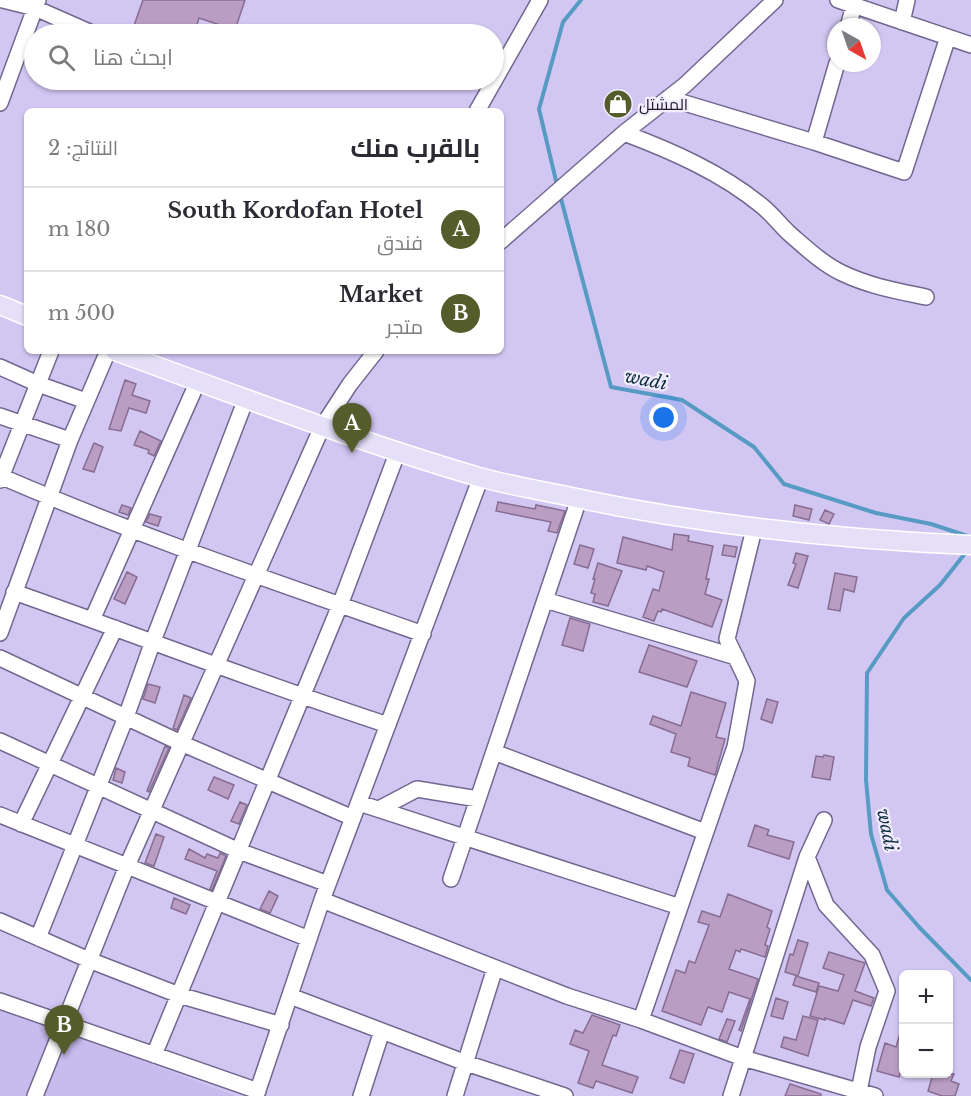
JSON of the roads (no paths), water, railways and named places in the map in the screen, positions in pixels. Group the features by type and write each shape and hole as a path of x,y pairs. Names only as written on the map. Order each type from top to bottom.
{"main road":[{"path":"0,305 24,315"},
{"path":"124,354 322,427 481,477 633,510 754,529 896,542 971,545"}],"street":[{"path":"3,0 37,4 75,24"},
{"path":"504,63 540,0"},
{"path":"504,238 624,133 668,98 775,0"},
{"path":"838,0 971,45"},
{"path":"902,22 908,0"},
{"path":"30,24 37,4"},
{"path":"850,18 854,5"},
{"path":"668,98 904,172 948,38"},
{"path":"0,103 24,39"},
{"path":"814,142 834,72"},
{"path":"479,108 489,90"},
{"path":"624,133 667,149 716,175 762,206 797,240 840,273 876,286 926,297"},
{"path":"50,354 0,478 256,576 423,634"},
{"path":"0,633 8,598 70,440 86,402 117,354"},
{"path":"35,1096 126,866 322,427 350,384 374,354"},
{"path":"0,368 86,402"},
{"path":"92,620 198,381"},
{"path":"38,938 126,717 246,399"},
{"path":"0,416 70,440"},
{"path":"154,1055 340,605 398,451"},
{"path":"0,1001 257,1094 322,900 481,477"},
{"path":"451,879 579,499"},
{"path":"641,1020 735,747 747,681 727,639 754,529"},
{"path":"8,598 92,620 302,697 388,725"},
{"path":"545,600 736,657"},
{"path":"21,824 115,628"},
{"path":"0,658 181,743 353,818"},
{"path":"0,741 239,851 328,884"},
{"path":"494,752 705,832"},
{"path":"379,809 417,789 478,799"},
{"path":"358,803 680,908"},
{"path":"0,815 309,939"},
{"path":"731,1096 807,857 824,820"},
{"path":"807,857 826,904 872,955 887,991 868,1047 859,1091"},
{"path":"322,900 567,996 641,1020 832,1090 859,1091 876,1096"},
{"path":"0,921 89,960 179,995 280,1025"},
{"path":"455,1096 495,968"},
{"path":"290,996 465,1063 557,1095"},
{"path":"361,1096 382,1031"}],"waterway":[{"name":"wadi","path":"557,185 539,109 563,22 581,0"},
{"name":"wadi","path":"560,195 611,387 682,400 754,447 784,484 876,513 931,524 971,537"},
{"name":"wadi","path":"967,551 940,585 904,618 867,673 866,780 871,834 887,890 919,927 971,980"}],"place":[{"name":"المشتل","path":"618,104"},
{"name":"South Kordofan Hotel","path":"352,453"},
{"name":"Market","path":"64,1055"}]}
